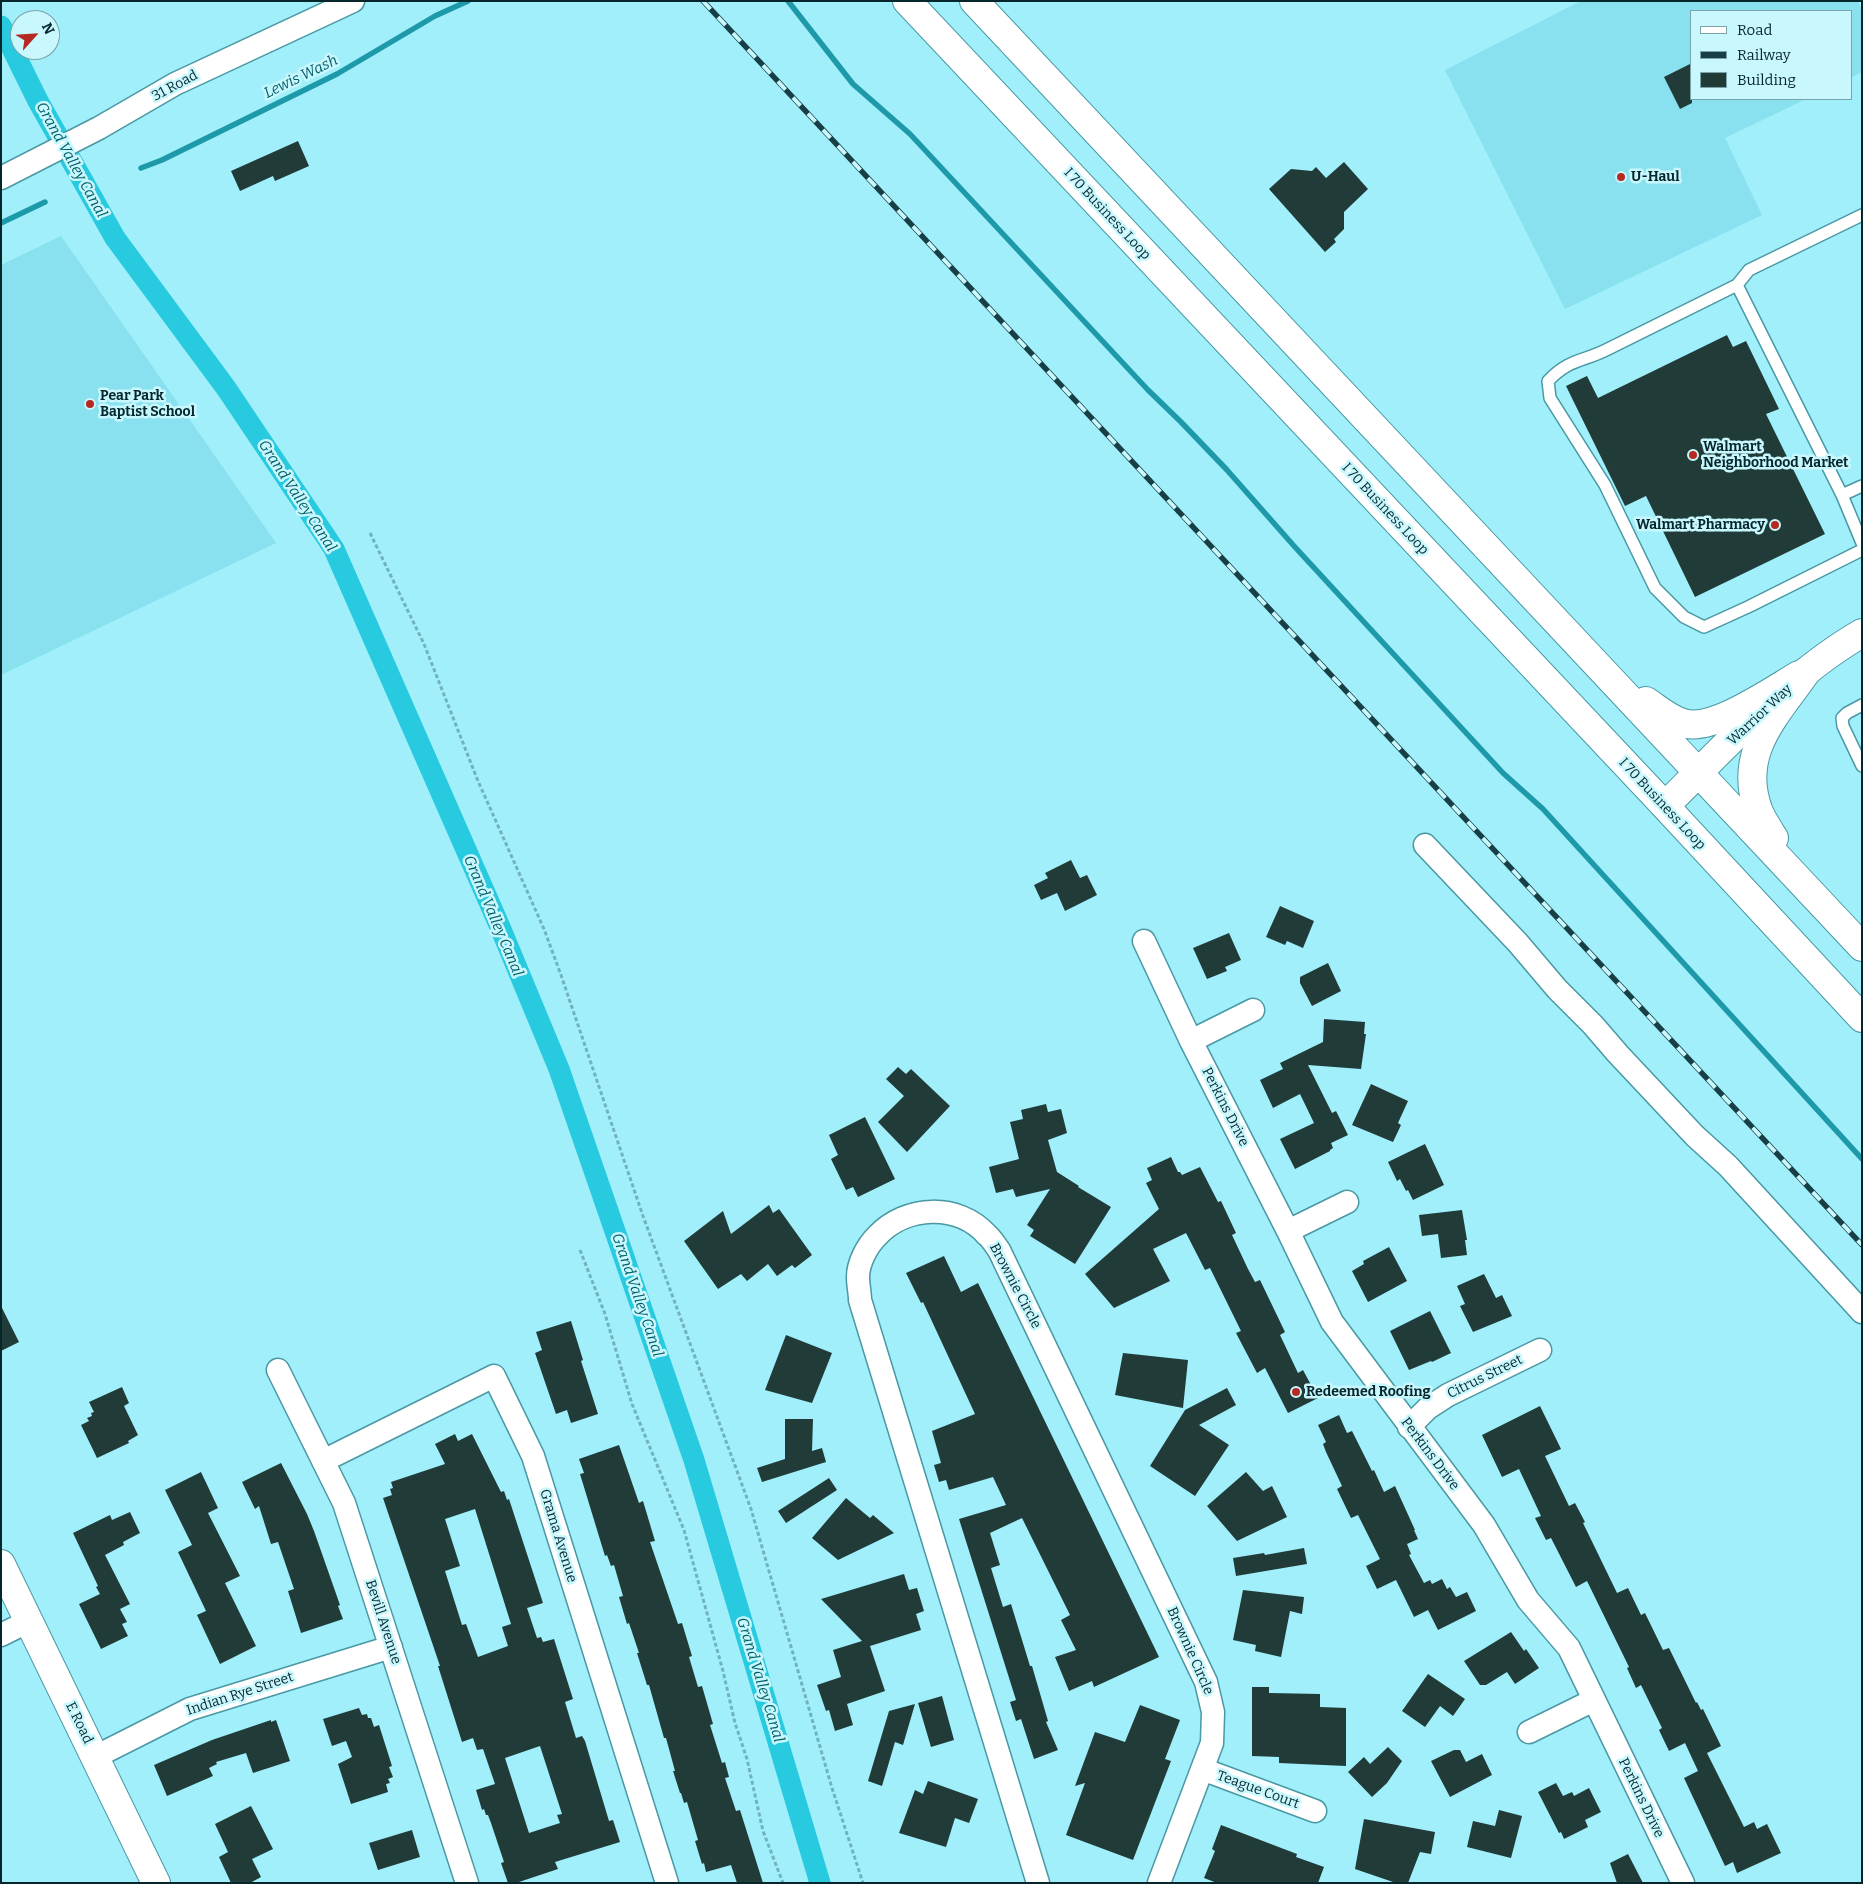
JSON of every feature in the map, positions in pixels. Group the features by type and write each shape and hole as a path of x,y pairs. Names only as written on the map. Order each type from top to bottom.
{"main road":[{"name":"I 70 Business Loop","path":"907,1 1665,806 1862,1018"},
{"path":"974,1 1855,940"},
{"path":"1556,620 1642,698 1668,716 1684,724 1696,725 1718,720 1807,671"},
{"name":"Warrior Way","path":"1665,806 1807,671 1862,633"},
{"path":"1807,671 1764,733 1755,754 1751,781 1760,813 1777,843 1855,940"},
{"name":"E Road","path":"1,1564 156,1883"}],"street":[{"name":"31 Road","path":"1,178 99,128 175,84 353,1"},
{"path":"1426,845 1518,943 1557,989 1593,1025 1695,1136 1728,1166 1862,1312"},
{"name":"Perkins Drive","path":"1144,941 1191,1041 1332,1322 1484,1525 1528,1600 1568,1648 1682,1883"},
{"path":"1191,1041 1253,1010"},
{"path":"1288,1231 1346,1202"},
{"name":"Brownie Circle","path":"1038,1883 860,1300 858,1276 862,1258 871,1242 884,1229 899,1219 916,1213 934,1211 952,1214 976,1225 987,1234 999,1250 1206,1682 1212,1702 1214,1722 1212,1743 1158,1883"},
{"name":"Citrus Street","path":"1409,1427 1428,1408 1448,1395 1540,1350"},
{"name":"Bevill Avenue","path":"278,1370 344,1503 467,1883"},
{"name":"Grama Avenue","path":"323,1460 494,1376 533,1456 667,1883"},
{"path":"1,1635 29,1621"},
{"name":"Indian Rye Street","path":"95,1757 190,1709 391,1646"},
{"path":"1529,1732 1594,1700"},
{"name":"Teague Court","path":"1202,1769 1315,1811"}],"lane":[{"path":"1862,215 1749,270 1737,285 1605,351 1580,358 1560,369 1548,381 1550,398 1605,485 1655,588 1684,617 1704,627 1862,550"},
{"path":"1737,285 1842,495 1862,543"},
{"path":"1842,495 1862,486"},
{"path":"1862,705 1842,718 1842,726 1862,766"}],"path":[{"path":"370,532 424,644 478,781 544,929 558,966 644,1216 751,1509 832,1788 863,1883"},
{"path":"580,1250 605,1314 632,1404 684,1530 723,1671 735,1723 747,1759 763,1831 783,1883"}],"shaded area":[{"name":"U-Haul","path":"1581,1 1858,1 1862,10 1862,72 1853,76 1853,10 1690,10 1690,100 1804,100 1725,138 1762,215 1565,309 1445,70"},
{"name":"Pear Park Baptist School","path":"61,236 276,543 1,675 1,265"}],"building":[{"path":"1690,64 1690,100 1692,100 1692,103 1680,109 1664,77"},
{"path":"298,141 309,166 275,181 273,176 240,191 231,171"},
{"path":"1344,162 1368,189 1344,212 1344,229 1334,239 1336,242 1325,252 1269,189 1291,169 1312,171 1316,167 1326,178"},
{"name":"Walmart Neighborhood Market","path":"1727,335 1733,347 1746,341 1779,409 1766,414 1825,534 1695,597 1646,496 1625,506 1566,386 1587,376 1598,398"},
{"path":"1071,860 1080,878 1087,875 1097,895 1065,911 1057,893 1041,900 1034,885 1048,878 1045,873"},
{"path":"1280,906 1314,921 1303,948 1287,941 1285,945 1266,937"},
{"path":"1229,933 1241,960 1225,967 1227,971 1207,979 1193,948"},
{"path":"1328,963 1341,991 1312,1006 1300,983 1300,977"},
{"path":"1324,1019 1365,1022 1364,1034 1366,1034 1361,1069 1308,1065 1332,1113 1336,1111 1348,1135 1331,1143 1333,1148 1330,1151 1295,1169 1280,1139 1314,1123 1300,1094 1273,1108 1260,1080 1283,1069 1280,1063 1323,1042"},
{"path":"898,1067 906,1074 911,1069 950,1106 907,1152 878,1122 904,1096 886,1079"},
{"path":"1371,1084 1408,1101 1398,1123 1401,1125 1393,1142 1352,1125"},
{"path":"1046,1104 1048,1112 1061,1109 1067,1133 1048,1140 1057,1172 1111,1207 1075,1264 1030,1236 1034,1230 1027,1225 1050,1189 1016,1197 1013,1189 996,1193 989,1167 1019,1159 1010,1122 1023,1119 1021,1110"},
{"path":"865,1117 895,1179 858,1197 853,1187 846,1190 831,1159 838,1155 829,1135"},
{"path":"1425,1144 1444,1185 1413,1200 1400,1179 1397,1181 1388,1162"},
{"path":"1171,1157 1178,1172 1182,1175 1200,1167 1218,1202 1221,1201 1236,1233 1232,1235 1248,1269 1255,1282 1260,1280 1285,1332 1280,1335 1298,1373 1303,1370 1318,1398 1288,1413 1265,1368 1257,1373 1236,1333 1241,1331 1210,1268 1205,1270 1186,1233 1153,1249 1170,1281 1114,1308 1085,1274 1159,1209 1146,1183 1152,1180 1147,1168"},
{"path":"769,1205 773,1213 779,1209 812,1255 795,1268 792,1265 777,1276 768,1264 747,1281 741,1274 718,1289 684,1241 723,1211 731,1234"},
{"path":"1462,1210 1467,1240 1465,1240 1467,1255 1441,1258 1438,1234 1422,1236 1419,1215"},
{"path":"1389,1247 1407,1281 1368,1302 1352,1271 1364,1264 1363,1261"},
{"path":"944,1256 961,1292 978,1283 1159,1657 1094,1687 1092,1681 1069,1691 1055,1657 1076,1650 1061,1620 1070,1615 1022,1518 990,1533 1000,1565 991,1568 1003,1607 1011,1604 1030,1666 1032,1666 1048,1721 1046,1722 1058,1750 1034,1759 1021,1719 1016,1721 1010,1702 1016,1700 959,1519 1006,1505 993,1477 949,1490 946,1480 939,1482 934,1465 941,1463 932,1431 975,1414 923,1302 921,1303 906,1273"},
{"path":"1484,1274 1496,1298 1502,1295 1512,1316 1473,1332 1460,1306 1465,1304 1457,1286"},
{"path":"1,1306 19,1342 1,1351"},
{"path":"1430,1311 1451,1353 1409,1370 1390,1331"},
{"path":"571,1321 583,1360 581,1361 598,1414 571,1423 567,1410 556,1414 535,1353 542,1350 536,1332"},
{"path":"786,1335 832,1353 812,1403 765,1390"},
{"path":"1123,1353 1188,1360 1183,1408 1115,1395"},
{"path":"122,1387 129,1403 124,1406 138,1435 128,1441 129,1443 97,1458 81,1425 89,1421 87,1418 92,1416 91,1413 94,1412 89,1402"},
{"path":"1227,1388 1236,1405 1199,1425 1229,1445 1195,1496 1150,1466 1185,1410"},
{"path":"1540,1406 1561,1449 1545,1456 1569,1506 1575,1503 1617,1593 1628,1588 1641,1615 1645,1613 1663,1650 1669,1648 1696,1703 1701,1710 1703,1709 1721,1746 1707,1753 1744,1827 1754,1822 1757,1829 1767,1824 1781,1853 1737,1873 1733,1862 1725,1866 1684,1778 1698,1771 1685,1743 1669,1751 1659,1730 1662,1728 1641,1685 1636,1688 1627,1668 1629,1667 1587,1581 1576,1587 1551,1538 1546,1540 1535,1518 1541,1516 1519,1469 1502,1477 1482,1435"},
{"path":"1339,1415 1347,1433 1352,1431 1384,1492 1395,1486 1418,1539 1407,1544 1411,1554 1409,1555 1424,1583 1430,1580 1432,1584 1442,1579 1447,1589 1450,1587 1456,1597 1467,1592 1476,1611 1438,1630 1428,1610 1414,1617 1396,1580 1377,1589 1366,1566 1380,1559 1358,1515 1351,1518 1337,1489 1342,1486 1326,1452 1323,1444 1326,1442 1318,1425"},
{"path":"785,1419 813,1419 812,1451 822,1448 826,1462 762,1482 757,1468 785,1459"},
{"path":"455,1434 458,1441 472,1434 501,1492 504,1491 507,1500 509,1499 543,1603 527,1608 537,1638 541,1637 543,1642 554,1639 573,1699 565,1702 576,1738 582,1736 585,1741 609,1821 613,1820 620,1842 555,1862 558,1869 516,1883 508,1883 501,1863 504,1862 491,1823 484,1809 482,1810 476,1790 495,1784 483,1749 477,1750 473,1738 462,1742 438,1666 440,1666 383,1498 392,1495 390,1489 393,1488 391,1482 445,1464 435,1444","holes":["475,1509 511,1624 502,1627 508,1646 478,1657 466,1624 462,1625 445,1571 460,1566 445,1519","540,1746 562,1814 557,1815 560,1823 529,1833 505,1758"]},
{"path":"619,1445 639,1503 643,1501 655,1541 650,1542 678,1624 682,1623 692,1656 689,1657 698,1687 702,1686 713,1724 710,1725 722,1763 725,1762 729,1777 725,1778 736,1811 740,1810 763,1883 737,1883 731,1865 706,1872 704,1863 702,1864 695,1841 698,1840 687,1802 684,1803 680,1793 666,1738 664,1738 649,1685 647,1685 637,1653 639,1653 629,1623 627,1624 619,1597 623,1596 614,1565 611,1566 607,1555 605,1556 580,1474 584,1473 579,1459"},
{"path":"281,1463 314,1531 340,1605 338,1606 343,1619 301,1633 288,1591 294,1589 278,1542 271,1544 259,1506 255,1509 242,1482"},
{"path":"201,1472 218,1508 208,1513 240,1576 225,1583 256,1646 220,1664 197,1615 206,1611 178,1552 192,1545 165,1490"},
{"path":"1246,1472 1263,1491 1272,1486 1287,1517 1237,1541 1207,1506"},
{"path":"829,1478 837,1490 786,1523 778,1511"},
{"path":"846,1498 870,1518 873,1515 894,1533 838,1560 812,1538"},
{"path":"130,1512 140,1533 123,1542 124,1545 105,1555 130,1604 120,1609 127,1622 122,1624 128,1636 101,1649 79,1604 100,1594 73,1533 110,1515 112,1520"},
{"path":"1304,1548 1307,1564 1236,1576 1233,1558"},
{"path":"904,1574 909,1590 917,1588 924,1611 916,1614 921,1630 870,1646 885,1691 847,1704 853,1725 835,1731 829,1710 826,1711 817,1685 841,1677 833,1650 862,1641 821,1599"},
{"path":"1243,1590 1304,1597 1302,1614 1290,1611 1281,1657 1255,1651 1256,1645 1233,1640"},
{"path":"1511,1632 1539,1668 1515,1684 1507,1672 1486,1685 1480,1685 1464,1661"},
{"path":"1428,1674 1465,1699 1453,1716 1440,1706 1425,1727 1402,1711"},
{"path":"1252,1687 1269,1687 1269,1693 1320,1694 1320,1707 1346,1708 1346,1766 1279,1763 1279,1757 1252,1756"},
{"path":"942,1696 954,1740 931,1747 918,1703"},
{"path":"915,1704 903,1745 895,1742 882,1786 868,1781 889,1711"},
{"path":"1140,1705 1180,1720 1165,1759 1171,1761 1133,1860 1066,1835 1085,1783 1075,1786 1095,1732 1125,1742"},
{"path":"359,1708 362,1715 367,1714 368,1718 371,1718 374,1727 379,1725 392,1766 389,1767 393,1777 388,1779 390,1783 386,1784 388,1792 351,1804 338,1764 352,1757 346,1741 332,1746 323,1719"},
{"path":"271,1720 271,1722 276,1720 290,1761 253,1773 246,1753 216,1762 217,1764 209,1768 213,1776 167,1796 154,1765 212,1740"},
{"path":"1388,1747 1402,1761 1387,1783 1372,1797 1348,1772 1364,1757 1370,1764"},
{"path":"1454,1750 1460,1750 1466,1762 1482,1754 1492,1775 1450,1797 1431,1761"},
{"path":"928,1781 978,1799 969,1823 955,1818 946,1847 899,1833 915,1790 923,1794"},
{"path":"1556,1783 1563,1796 1572,1792 1574,1796 1589,1788 1601,1812 1585,1820 1588,1827 1564,1839 1538,1792"},
{"path":"251,1806 273,1849 252,1859 261,1877 250,1883 231,1883 219,1857 228,1852 215,1824"},
{"path":"1499,1810 1522,1816 1511,1858 1467,1847 1473,1821 1495,1826"},
{"path":"1364,1819 1435,1832 1431,1854 1420,1852 1408,1883 1396,1883 1355,1869"},
{"path":"1221,1825 1297,1854 1296,1857 1324,1867 1318,1883 1217,1883 1204,1878 1215,1851 1212,1849"},
{"path":"412,1830 420,1857 378,1870 369,1843"},
{"path":"1628,1854 1643,1883 1617,1883 1610,1863"}],"waterway":[{"name":"Lewis Wash","path":"141,168 162,160 337,74 435,16 468,1"},
{"path":"788,1 853,84 910,134 1148,390 1227,470 1294,546 1503,773 1543,809 1862,1159"},
{"name":"Grand Valley Canal","path":"1,26 38,101 115,238 226,388 334,549 500,927 559,1069 694,1460 820,1883"},
{"name":"Lewis Wash","path":"1,223 45,202"}],"railway":[{"path":"703,1 1862,1245"}],"place":[{"name":"U-Haul","path":"1621,177"},
{"name":"Pear Park Baptist School","path":"90,404"},
{"name":"Walmart Neighborhood Market","path":"1693,455"},
{"name":"Walmart Pharmacy","path":"1775,525"},
{"name":"Redeemed Roofing","path":"1296,1392"}]}
